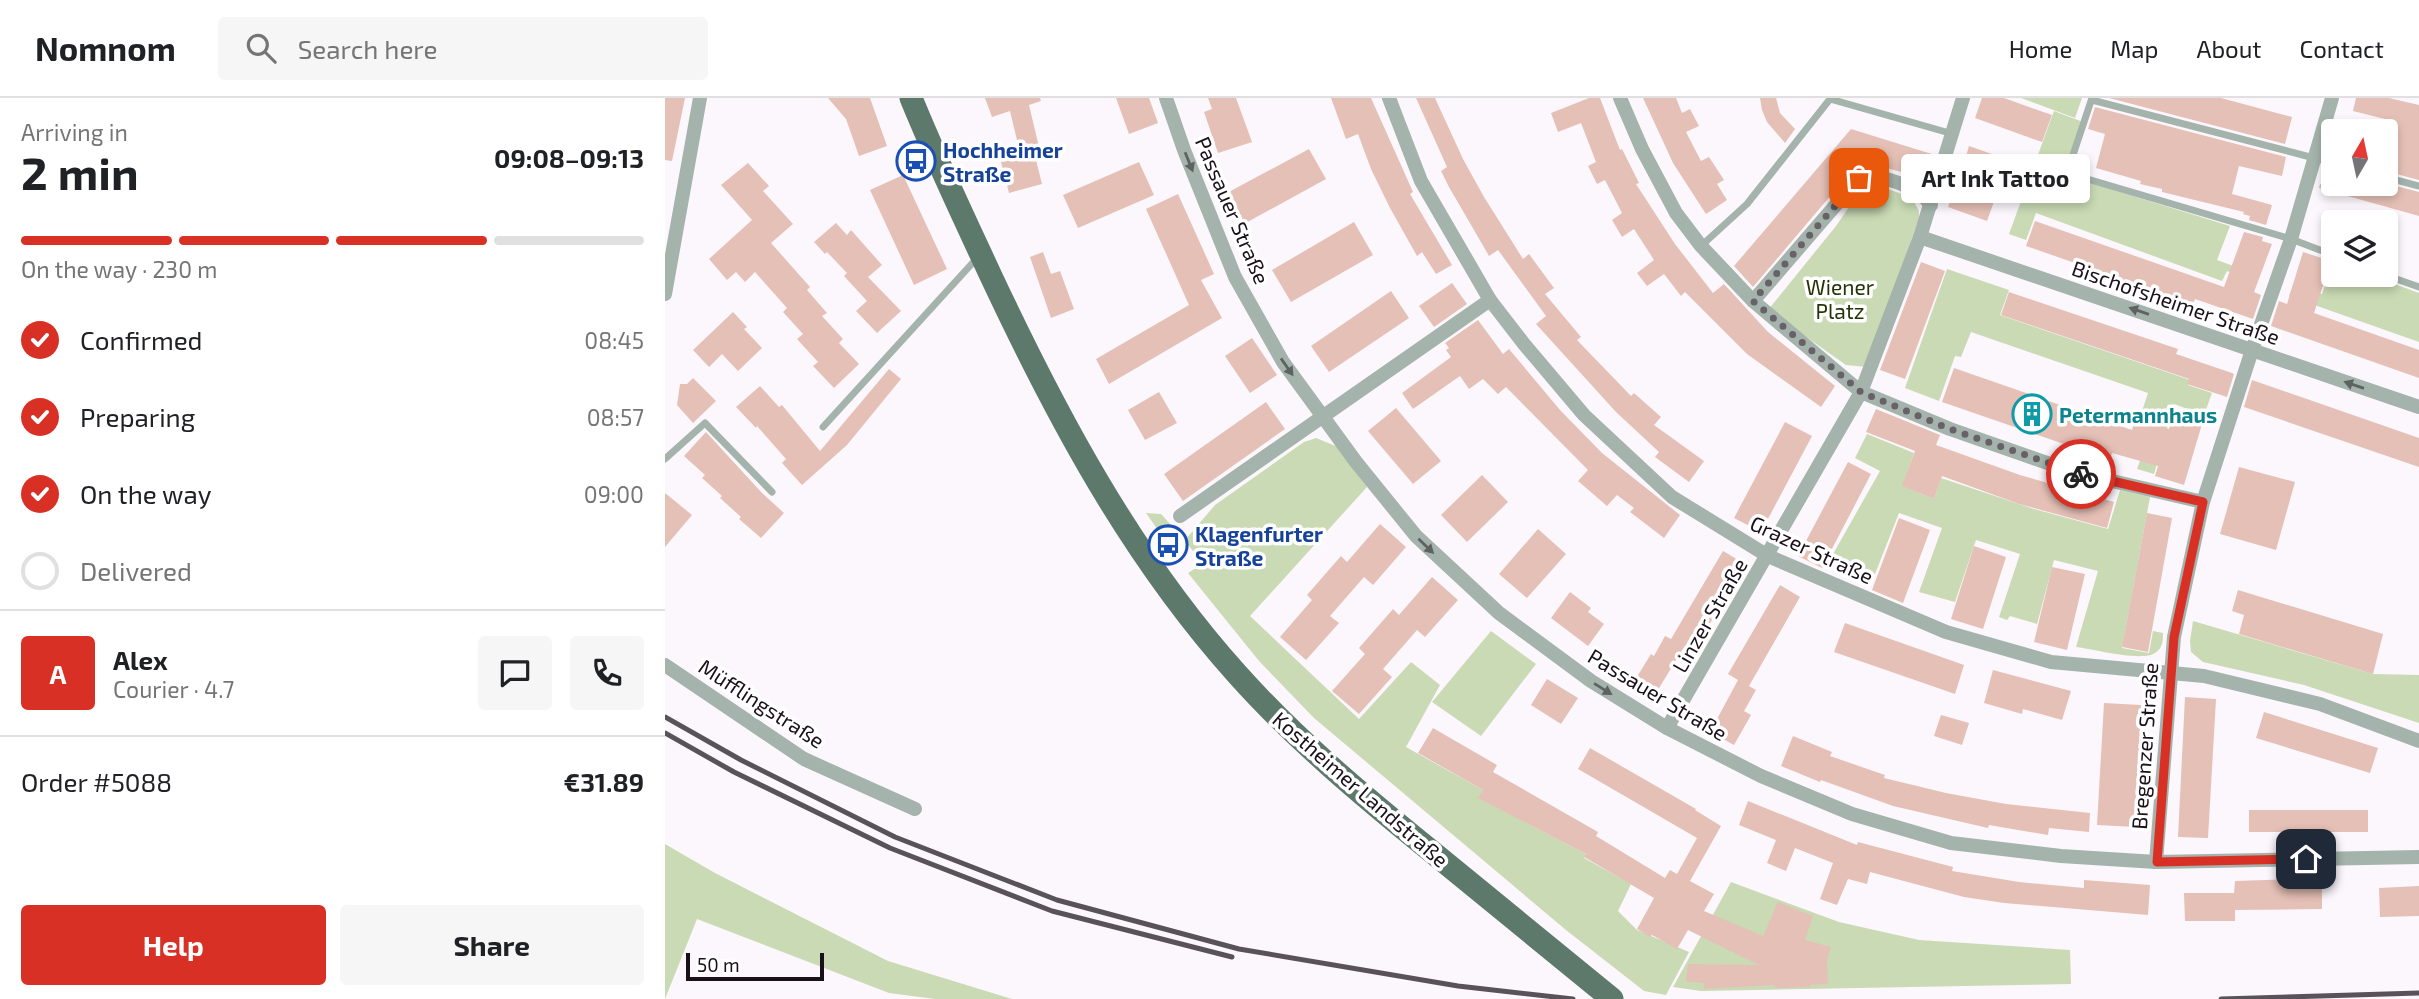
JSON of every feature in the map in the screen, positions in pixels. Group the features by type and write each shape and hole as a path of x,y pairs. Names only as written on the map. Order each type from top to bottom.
{"main road":[{"name":"Kostheimer Landstraße","path":"911,98 1040,379 1114,510 1207,639 1246,684 1310,749 1612,999"}],"street":[{"path":"665,294 700,98"},
{"name":"Passauer Straße","path":"1166,98 1229,265 1283,362 1356,462 1416,536 1499,613 1591,681 1667,728 1761,776 1852,814 1951,843 2061,856 2157,862 2419,857"},
{"name":"Grazer Straße","path":"1389,98 1421,181 1490,300 1584,415 1672,497 1768,556 1946,632 2051,662 2204,676 2320,704 2419,741"},
{"path":"1620,98 1642,149 1676,213 1701,246 1753,301 1861,392 1950,429 2073,472 2203,502"},
{"name":"Linzer Straße","path":"1667,728 1861,392 1920,237 1963,98"},
{"name":"Bregenzer Straße","path":"2157,862 2174,637 2203,502 2291,239 2332,98"},
{"path":"1753,301 1859,178 1866,175 1894,183 1919,193 1931,205"},
{"name":"Bischofsheimer Straße","path":"1920,237 2419,407"},
{"path":"1180,516 1490,300"},
{"name":"Müfflingstraße","path":"665,665 804,759 915,809"}],"lane":[{"path":"1701,246 1747,204 1830,99 1954,134"},
{"path":"2321,160 2092,99 2067,173 2291,239 2321,250"},
{"path":"2398,180 2419,186"},
{"path":"823,428 981,254"},
{"path":"2398,280 2419,287"},
{"path":"665,459 705,422 772,492"}],"green space":[{"path":"2021,98 2082,98 2075,118"},
{"path":"2054,111 2083,122 2065,175 2230,226 2217,260 2255,274 2253,281 2227,271 2222,281 2036,213 2026,240 2009,234"},
{"name":"Wiener Platz","path":"1867,181 1912,198 1919,211 1919,218 1867,367 1846,365 1768,310 1836,226"},
{"path":"1947,269 2009,290 2000,315 2190,380 2188,385 2212,393 2204,415 2174,404 2154,474 2137,469 2155,420 2141,414 2148,393 1971,332 1961,357 1955,356 1939,401 1905,388"},
{"path":"2293,285 2322,294 2324,287 2398,285 2419,293 2419,342 2289,296"},
{"path":"1867,434 1914,453 1903,486 1934,499 1941,478 2034,509 2108,529 2120,490 2150,497 2122,648 2149,653 2153,631 2163,633 2160,649 2155,653 2140,656 2076,647 2098,571 2054,560 2037,624 2010,616 2007,620 1999,617 2020,554 1976,540 1955,602 1919,592 1942,528 1899,513 1875,574 1833,554 1880,471 1855,458"},
{"path":"1316,438 1338,447 1367,487 1250,616 1359,719 1411,662 1440,685 1406,747 1483,790 1479,798 1586,854 1584,858 1631,884 1618,911 1637,930 1689,952 1666,995 1644,991 1566,930 1314,718 1259,661 1188,573 1202,564 1185,540 1215,505 1304,442"},
{"path":"1146,513 1161,514 1181,536 1174,553"},
{"path":"2193,621 2373,674 2419,675 2419,723 2304,685 2203,662 2191,652"},
{"path":"1491,631 1536,664 1481,736 1432,702"},
{"path":"665,844 715,873 888,961 1012,999 935,999 889,993 697,919 665,999"},
{"path":"1731,882 1839,922 1919,940 2070,950 2071,984 1701,991 1673,987"}],"building":[{"path":"665,98 685,98 672,161 665,160"},
{"path":"828,98 870,98 887,146 859,156 846,119"},
{"path":"985,98 1040,98 1041,101 1029,105 1039,147 1033,148 1042,184 1009,193 1001,162 1021,157 1010,111 992,117"},
{"path":"1116,98 1149,98 1158,123 1129,134"},
{"path":"1208,98 1236,98 1252,142 1218,153 1204,112 1212,109"},
{"path":"1331,98 1371,98 1413,192 1410,194 1452,265 1436,274 1422,252 1417,256 1371,169 1358,134 1346,139"},
{"path":"1416,98 1435,98 1484,197 1523,259 1529,254 1554,288 1545,294 1581,337 1577,340 1631,396 1634,393 1661,417 1654,425 1704,461 1689,482 1655,457 1659,452 1616,412 1536,324 1546,316 1498,250 1489,256 1449,187 1441,171 1447,167"},
{"path":"1589,98 1600,98 1620,150 1622,149 1639,183 1636,184 1675,244 1713,293 1724,284 1768,332 1835,386 1821,407 1747,354 1685,292 1681,296 1664,274 1647,286 1637,273 1654,260 1634,229 1622,237 1612,220 1622,213 1605,180 1597,184 1588,166 1596,162 1581,123 1558,132 1551,113"},
{"path":"1643,98 1676,98 1682,113 1690,109 1699,126 1686,132 1701,161 1709,157 1724,180 1717,184 1727,200 1706,214 1673,163"},
{"path":"1760,98 1776,98 1780,113 1795,129 1785,143 1767,122"},
{"path":"1982,98 2004,98 2052,115 2042,142 1975,118"},
{"path":"2109,98 2221,98 2292,117 2285,144"},
{"path":"2356,98 2389,98 2419,105 2419,180 2398,174 2398,119 2385,119 2353,111"},
{"path":"2095,107 2286,157 2282,176 2239,166 2232,194 2272,205 2266,225 2249,220 2250,216 2243,214 2244,212 2162,192 2162,189 2140,184 2141,181 2096,168 2105,134 2088,129"},
{"path":"1851,129 1935,155 1928,179 1860,161 1753,287 1734,266"},
{"path":"1969,146 2009,160 1987,221 1948,207 1955,187 1946,184 1954,160 1964,163"},
{"path":"1309,149 1326,179 1242,225 1225,194"},
{"path":"1139,162 1154,195 1078,228 1063,195"},
{"path":"748,163 769,186 763,191 793,224 771,243 810,287 807,290 827,313 822,316 843,339 839,343 859,364 834,388 813,366 818,362 797,339 803,334 783,312 787,308 755,272 745,282 736,272 727,280 709,259 752,220 721,185"},
{"path":"903,175 947,269 914,285 870,190"},
{"path":"2398,186 2419,192 2419,216 2348,196 2398,196"},
{"path":"1178,194 1214,274 1201,280 1222,318 1109,384 1096,359 1189,305 1146,209"},
{"path":"2035,221 2224,287 2244,232 2263,237 2262,241 2272,244 2254,292 2261,295 2253,319 2195,299 2193,304 2026,246"},
{"path":"1354,222 1373,255 1291,302 1272,270"},
{"path":"836,223 847,235 851,230 882,265 868,277 901,311 877,333 856,311 867,301 844,276 847,273 814,242"},
{"path":"1043,252 1051,274 1060,271 1074,309 1051,318 1030,257"},
{"path":"2303,252 2321,258 2322,287 2314,313 2419,350 2419,378 2271,326 2279,301 2287,304"},
{"path":"1921,262 1945,271 1905,379 1880,370"},
{"path":"1452,283 1467,304 1434,327 1419,306"},
{"path":"1391,291 1409,318 1329,372 1311,346"},
{"path":"2009,292 2178,349 2176,354 2232,373 2234,374 2227,397 2187,384 2189,379 2001,315"},
{"path":"733,312 762,348 738,371 722,354 709,367 693,350"},
{"path":"1478,320 1503,354 1509,349 1560,410 1602,453 1680,515 1664,538 1630,512 1634,508 1617,495 1607,506 1578,481 1588,470 1506,387 1498,394 1483,379 1469,389 1460,376 1413,409 1402,393 1451,357 1445,343"},
{"path":"1252,338 1277,375 1250,393 1225,356"},
{"name":"Petermannhaus","path":"1954,368 2132,430 2136,417 2169,429 2173,415 2202,424 2184,485 2155,476 2158,466 2112,453 2110,460 1942,402"},
{"path":"889,369 901,379 847,445 802,485 782,463 786,459 736,407 760,386 779,407 782,405 820,451"},
{"path":"693,378 716,401 693,423 677,405 680,384 687,384"},
{"path":"2252,380 2419,438 2419,467 2244,407"},
{"path":"1159,392 1177,423 1145,440 1128,410"},
{"path":"1266,402 1285,429 1183,501 1164,474"},
{"path":"1396,408 1441,461 1413,484 1368,431"},
{"path":"1876,409 1940,435 1936,445 2020,475 2114,502 2107,528 2019,504 1942,476 1934,499 1902,486 1915,451 1866,432"},
{"path":"1785,422 1812,436 1761,532 1734,518"},
{"path":"706,432 784,513 761,538 739,519 741,517 702,478 705,475 684,456"},
{"path":"1848,462 1871,474 1822,568 1798,556"},
{"path":"2239,467 2295,482 2276,550 2220,534"},
{"path":"1482,475 1508,502 1467,542 1441,515"},
{"path":"665,493 692,515 665,547"},
{"path":"2147,513 2172,518 2148,652 2122,647"},
{"path":"1899,518 1930,530 1903,603 1872,590"},
{"path":"1380,524 1406,547 1373,585 1364,577 1330,616 1339,623 1306,660 1280,637 1312,600 1307,595 1341,556 1347,562"},
{"path":"1538,529 1566,554 1527,598 1499,574"},
{"path":"1974,546 2006,557 1983,629 1951,619"},
{"path":"1723,551 1745,564 1693,652 1684,647 1653,698 1632,685 1665,636 1671,639"},
{"path":"2052,567 2085,574 2067,650 2034,642"},
{"path":"1432,577 1458,600 1425,637 1417,630 1383,669 1392,677 1359,714 1332,691 1365,654 1359,648 1393,609 1399,615"},
{"path":"1780,585 1800,597 1749,686 1756,690 1744,711 1751,715 1734,745 1710,732 1738,680 1728,674"},
{"path":"2238,590 2383,634 2373,674 2239,634 2244,615 2232,611"},
{"path":"1570,592 1591,608 1588,612 1604,624 1588,646 1551,618"},
{"path":"1845,623 1964,665 1955,694 1834,652"},
{"path":"1993,670 2071,691 2062,720 2023,709 2022,714 1984,703"},
{"path":"1547,679 1578,698 1561,724 1531,705"},
{"path":"2185,697 2216,699 2208,838 2178,837"},
{"path":"2104,703 2141,705 2135,827 2097,825"},
{"path":"2264,712 2378,748 2370,773 2256,738"},
{"path":"1941,715 1969,723 1962,745 1934,736"},
{"path":"1433,728 1497,765 1493,772 1598,832 1596,836 1665,878 1670,870 1677,874 1697,838 1578,769 1590,748 1696,809 1721,826 1690,881 1714,894 1704,911 1763,936 1778,902 1813,916 1805,940 1831,947 1827,960 1828,984 1810,987 1775,988 1775,985 1704,989 1704,983 1686,981 1688,964 1759,965 1688,930 1677,949 1637,929 1654,898 1584,857 1586,854 1478,798 1483,790 1418,753"},
{"path":"1793,736 1832,752 1830,756 1885,775 1884,778 2006,804 2090,813 2089,832 2049,828 2048,835 1989,825 1988,828 1893,806 1781,766"},
{"path":"1748,801 1857,845 1858,842 1953,867 1952,871 2019,882 2084,888 2084,880 2150,885 2148,915 1964,897 1870,872 1867,884 1848,879 1837,905 1820,899 1833,863 1795,848 1786,871 1767,863 1776,840 1739,825"},
{"path":"2249,810 2368,810 2368,832 2249,832"},
{"path":"2322,878 2322,909 2235,910 2235,921 2185,921 2184,893 2234,893 2235,881"},
{"path":"2419,886 2419,916 2380,917 2379,888"}],"railway":[{"path":"665,717 741,760 895,837 1057,900 1239,949 1458,986 1573,999"},
{"path":"665,733 734,772 890,848 1052,911 1232,957"},
{"path":"2221,999 2419,993"}],"way so far":[{"path":"1859,178 1753,301 1861,392 1950,429 2081,474"}],"place":[{"name":"Hochheimer Straße","path":"916,161"},
{"name":"Art Ink Tattoo","path":"1859,178"},
{"name":"Petermannhaus","path":"2032,414"},
{"name":"Klagenfurter Straße","path":"1168,545"}],"route":[{"path":"2081,474 2203,502 2174,637 2157,862 2306,859"}]}
